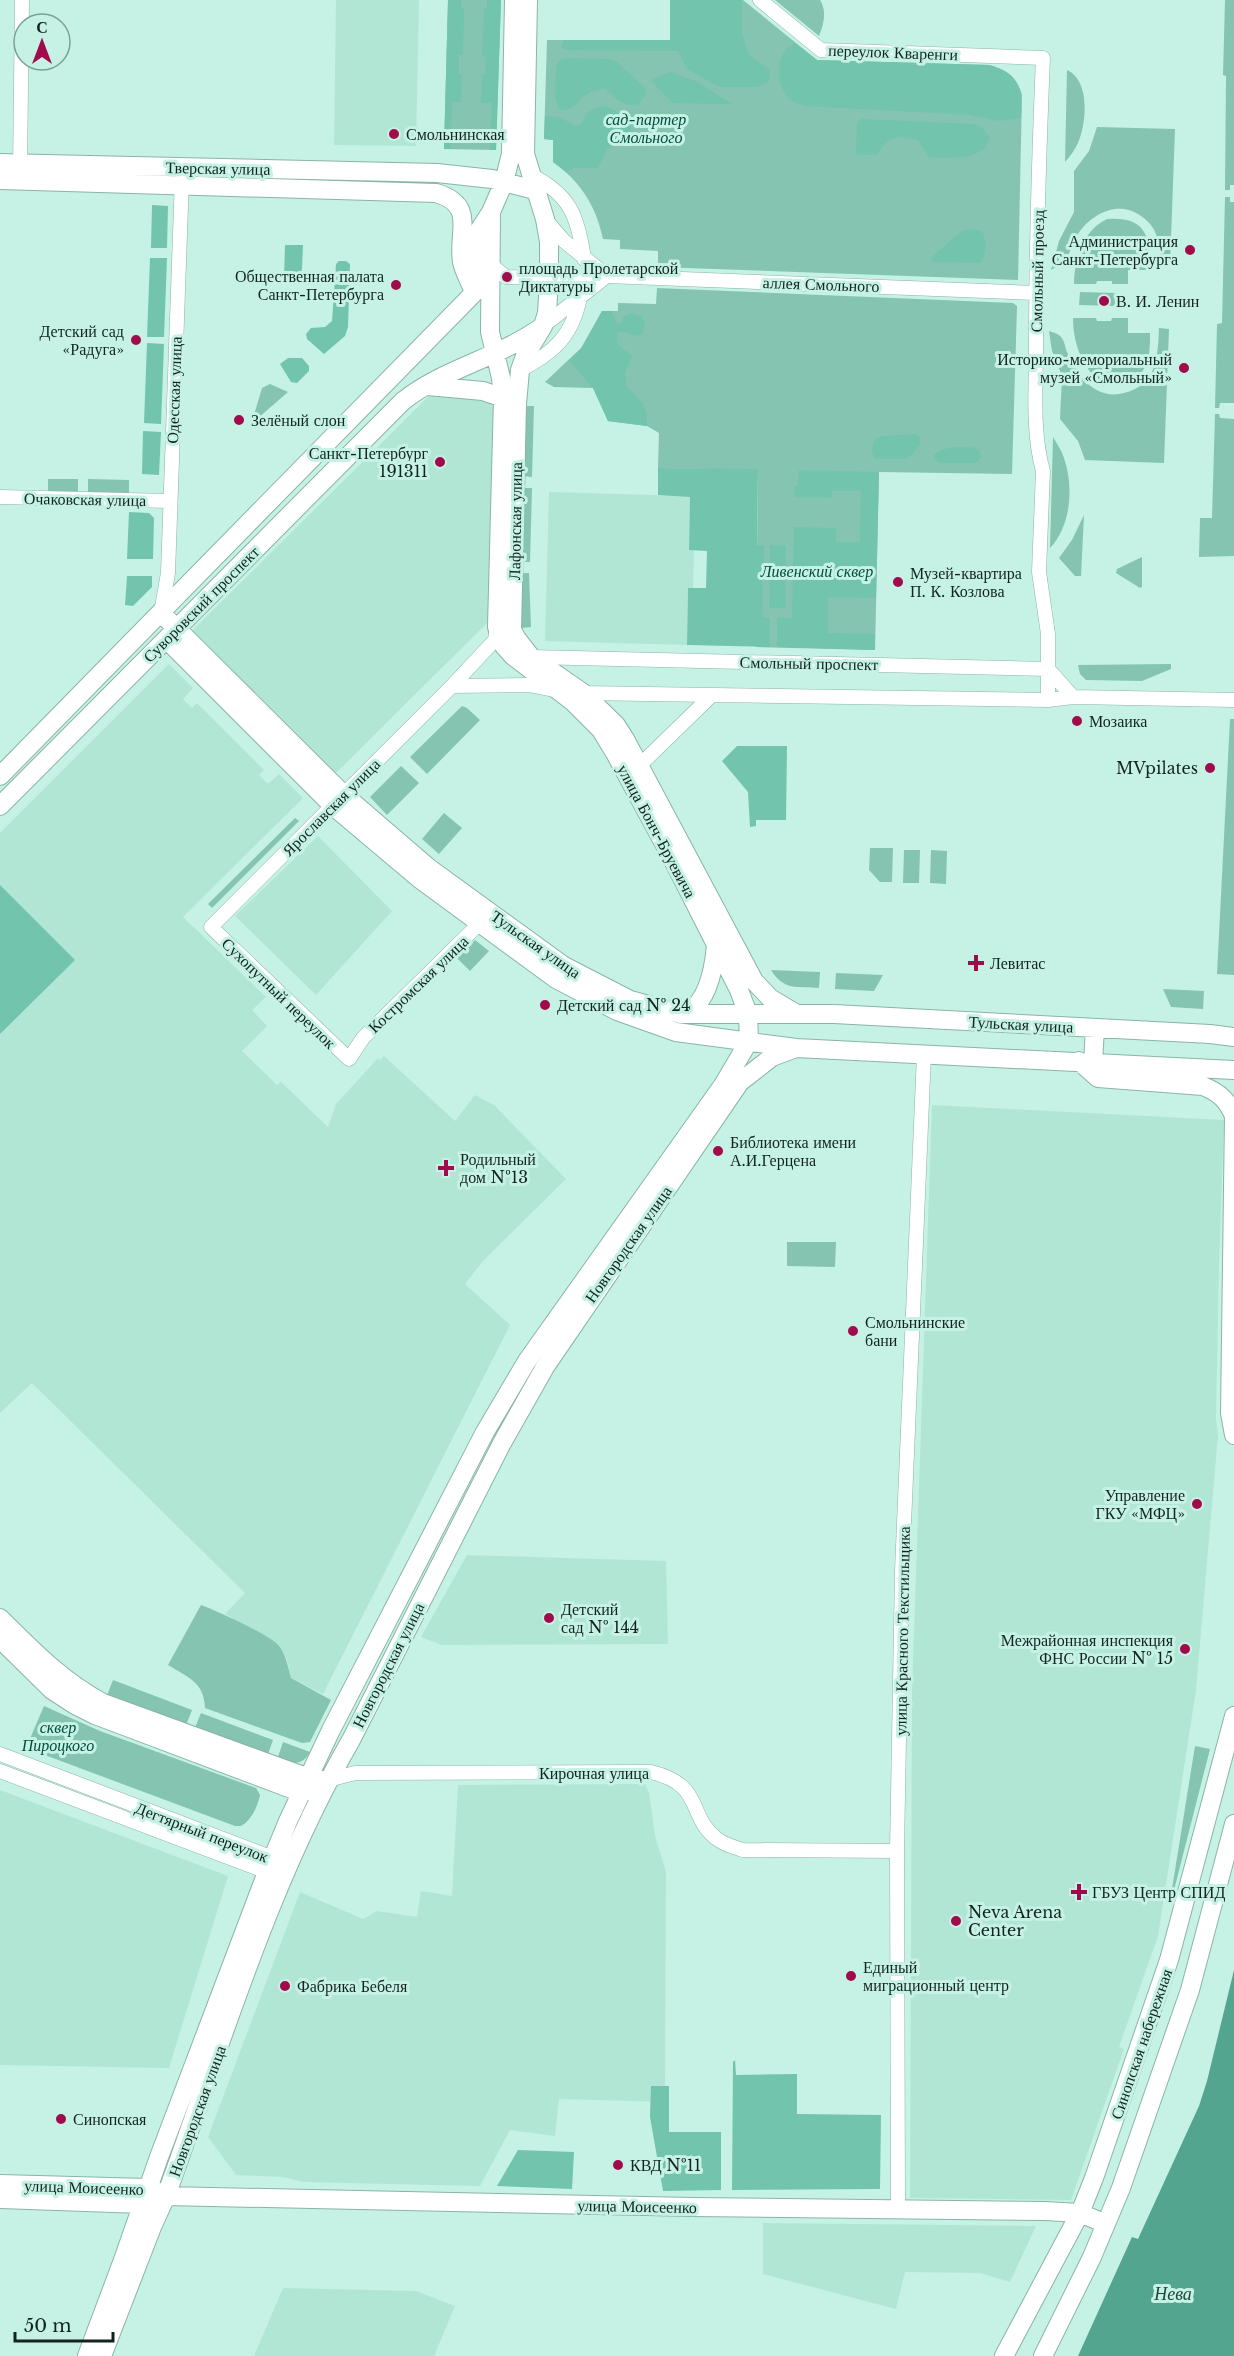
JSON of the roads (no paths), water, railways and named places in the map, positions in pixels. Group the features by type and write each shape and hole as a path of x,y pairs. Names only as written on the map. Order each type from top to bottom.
{"street":[{"path":"20,172 22,0"},
{"path":"490,332 478,313 474,293 476,244 480,229 491,212 506,175 512,154 514,0"},
{"path":"520,374 525,356 543,326 547,313 549,280 549,242 545,219 525,154 528,0"},
{"name":"переулок Кваренги","path":"760,0 821,50 1042,58"},
{"name":"Смольный проезд","path":"1042,58 1035,293 1036,412 1038,456 1043,471 1040,572 1048,634 1048,700"},
{"name":"Тверская улица","path":"0,163 20,172 182,176 437,173 506,175"},
{"name":"Тверская улица","path":"0,180 20,172"},
{"path":"506,175 552,187 565,198 575,214 581,233 584,259"},
{"name":"Тверская улица","path":"182,176 436,193 449,197 459,206 463,220 462,263 474,293"},
{"name":"Одесская улица","path":"161,613 168,573 182,176"},
{"path":"423,385 483,391 503,398 490,332 491,212"},
{"path":"545,219 584,259 607,276"},
{"path":"490,264 506,277 590,280 607,276"},
{"path":"423,385 496,354 543,326 607,276"},
{"name":"аллея Смольного","path":"607,276 1035,293"},
{"name":"Суворовский проспект","path":"0,776 474,293"},
{"path":"520,374 563,339 571,326 580,297"},
{"name":"Лафонская улица","path":"520,374 512,630 531,657"},
{"name":"Суворовский проспект","path":"0,806 403,401 423,385"},
{"name":"Лафонская улица","path":"503,398 497,627 504,646 513,656"},
{"name":"Очаковская улица","path":"0,498 170,501"},
{"name":"Тульская улица","path":"161,613 171,634 338,800 429,868 556,979 617,1011 675,1032 796,1048 1234,1070"},
{"name":"Ярославская улица","path":"211,927 452,686 495,640 497,627"},
{"name":"улица Бонч-Бруевича","path":"513,656 572,701 601,730 673,860 739,990 748,1014 749,1041"},
{"name":"Смольный проспект","path":"531,657 1048,669"},
{"name":"улица Бонч-Бруевича","path":"531,657 583,693 615,725 640,765 754,981 770,998 797,1014"},
{"path":"1048,669 1073,697"},
{"path":"452,686 529,685 556,691"},
{"name":"Смольный проспект","path":"556,691 1048,700 1073,697 1234,700"},
{"path":"640,765 712,695"},
{"name":"Тульская улица","path":"485,918 585,978 630,1000 658,1009 687,1013 884,1016 1234,1037"},
{"name":"Костромская улица","path":"348,1059 363,1038 485,918"},
{"name":"Сухопутный переулок","path":"211,927 348,1059"},
{"path":"687,1013 697,1008 704,994 716,945"},
{"path":"1209,1034 1234,1021"},
{"path":"1095,1028 1086,1062 1098,1078 1203,1086 1217,1092 1228,1101 1234,1116 1230,1413 1234,1435"},
{"name":"Новгородская улица","path":"87,2356 145,2196 305,1785 485,1432 527,1361 723,1085 749,1041"},
{"name":"Новгородская улица","path":"102,2356 166,2196 275,1867 351,1740 502,1443 545,1367 740,1082 772,1057 796,1048"},
{"name":"улица Красного Текстильщика","path":"898,2209 897,1851 902,1571 924,1054"},
{"name":"Кирочная улица","path":"0,1618 48,1665 82,1692 305,1785"},
{"name":"Кирочная улица","path":"0,1639 52,1690 75,1705 126,1727 305,1785 355,1773 651,1772 665,1775 689,1792 707,1828 728,1846 743,1850 897,1851"},
{"name":"Синопская набережная","path":"1004,2356 1080,2213 1169,1960 1234,1716"},
{"name":"Дегтярный переулок","path":"0,1754 275,1867"},
{"name":"Дегтярный переулок","path":"0,1771 275,1867"},
{"name":"Синопская набережная","path":"1043,2356 1106,2224 1190,1990 1234,1824"},
{"name":"улица Моисеенко","path":"0,2184 145,2196"},
{"name":"улица Моисеенко","path":"0,2199 166,2196 1080,2213 1106,2224"}],"water":[{"name":"Нева","path":"1234,1970 1234,2356 1078,2356 1132,2237 1138,2239 1199,2106"}],"place":[{"name":"Смольнинская","path":"394,134"},
{"name":"Администрация Санкт-Петербурга","path":"1190,250"},
{"name":"площадь Пролетарской Диктатуры","path":"507,277"},
{"name":"Общественная палата Санкт-Петербурга","path":"396,285"},
{"name":"В. И. Ленин","path":"1104,301"},
{"name":"Детский сад «Радуга»","path":"136,340"},
{"name":"Историко-мемориальный музей «Смольный»","path":"1184,368"},
{"name":"Зелёный слон","path":"239,420"},
{"name":"Санкт-Петербург 191311","path":"440,462"},
{"name":"Музей-квартира П. К. Козлова","path":"898,582"},
{"name":"Мозаика","path":"1077,721"},
{"name":"MVpilates","path":"1210,768"},
{"name":"Левитас","path":"976,963"},
{"name":"Детский сад № 24","path":"545,1005"},
{"name":"Библиотека имени А.И.Герцена","path":"718,1151"},
{"name":"Родильный дом №13","path":"446,1168"},
{"name":"Смольнинские бани","path":"853,1331"},
{"name":"Управление ГКУ «МФЦ»","path":"1197,1504"},
{"name":"Детский сад № 144","path":"549,1618"},
{"name":"Межрайонная инспекция ФНС России № 15","path":"1185,1649"},
{"name":"ГБУЗ Центр СПИД","path":"1079,1892"},
{"name":"Neva Arena Center","path":"956,1921"},
{"name":"Единый миграционный центр","path":"851,1976"},
{"name":"Фабрика Бебеля","path":"285,1986"},
{"name":"Синопская","path":"61,2119"},
{"name":"КВД №11","path":"618,2165"}],"park label":[{"name":"сад-партер Смольного","path":"646,128"},
{"name":"Ливенский сквер","path":"817,571"},
{"name":"сквер Пироцкого","path":"58,1736"}]}
